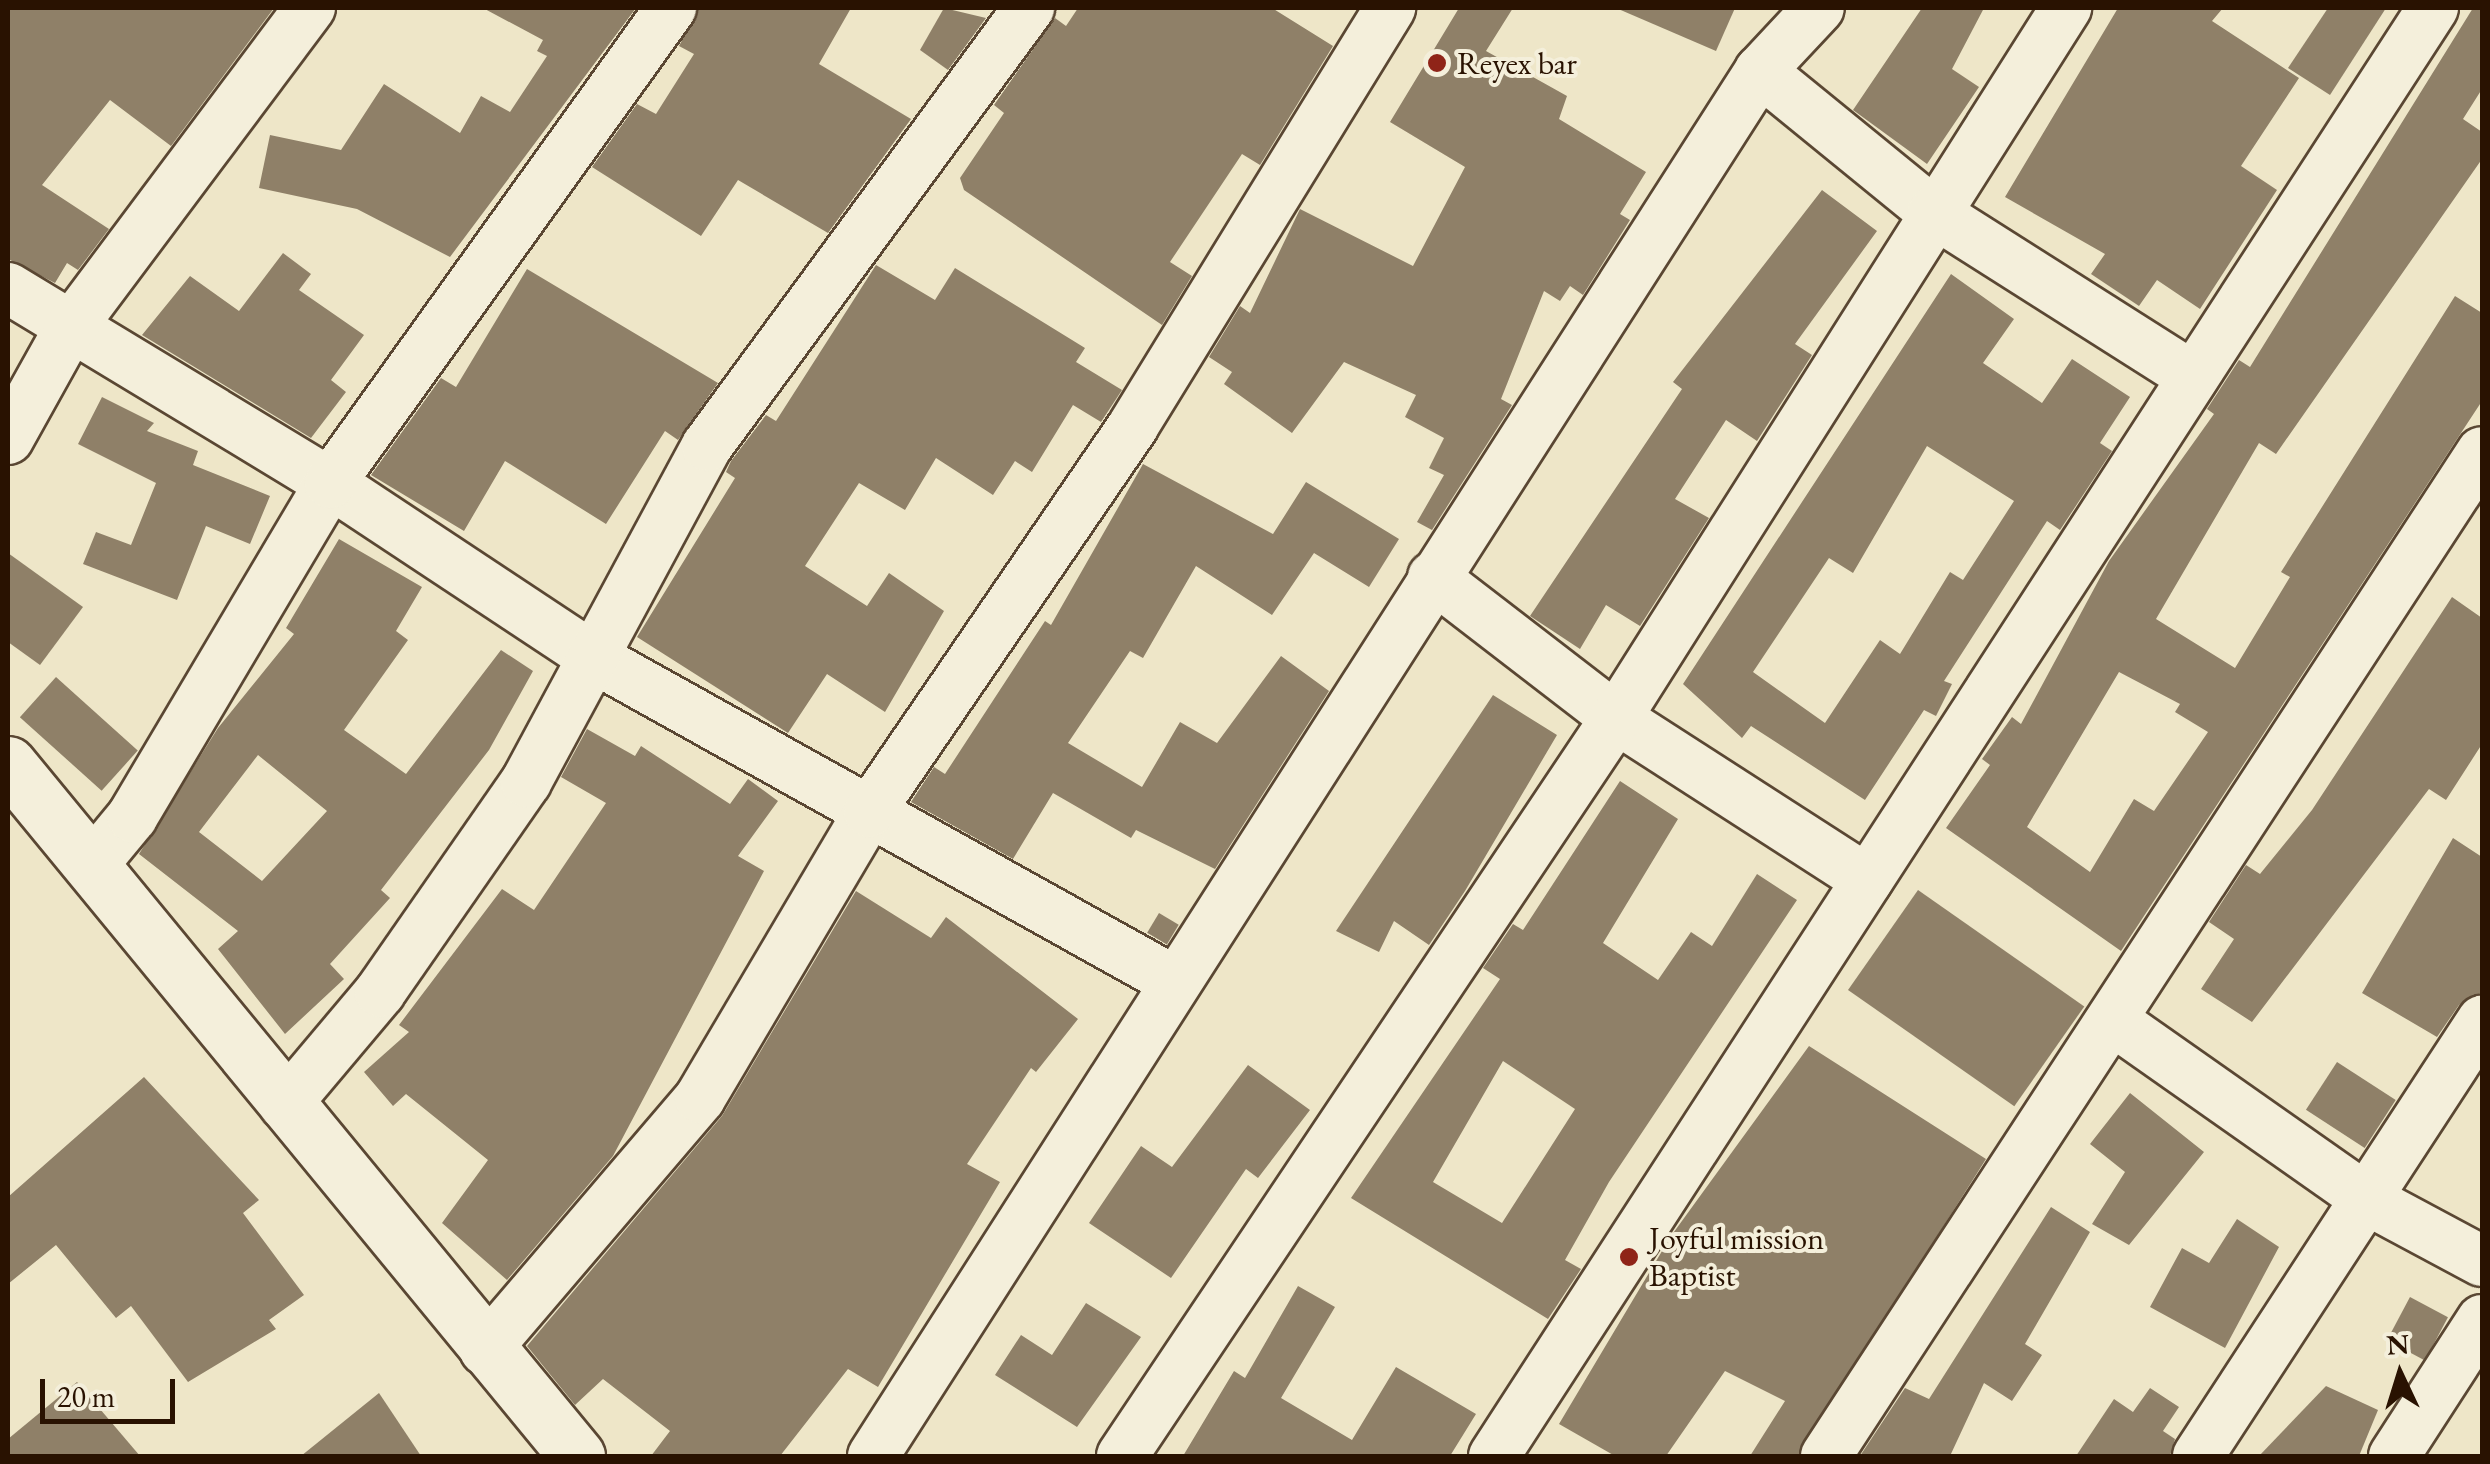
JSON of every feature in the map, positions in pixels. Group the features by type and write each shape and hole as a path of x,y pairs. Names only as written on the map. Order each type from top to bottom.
{"street":[{"path":"8,439 68,331 310,8"},
{"path":"94,863 142,802 330,483 671,8"},
{"path":"285,1105 427,926 526,782 707,446 1028,8"},
{"path":"485,1350 700,1098 869,812 1133,426 1390,8"},
{"path":"873,1456 1172,980 1760,71 1819,8"},
{"path":"1122,1456 1616,718 1933,212 2066,8"},
{"path":"1494,1456 2433,8"},
{"path":"1760,71 1933,212 2194,377"},
{"path":"8,288 68,331 330,483 594,658 1172,980"},
{"path":"1826,1456 2114,1022 2482,452"},
{"path":"1433,576 1616,718 1868,880"},
{"path":"8,764 94,863 485,1350 577,1456"},
{"path":"2198,1456 2482,1020"},
{"path":"2114,1022 2368,1200 2482,1261"},
{"path":"2394,1456 2482,1320"}],"building":[{"path":"8,8 274,8 171,146 110,100 42,185 109,229 78,270 67,263 55,283 8,259"},
{"path":"483,8 636,8 450,257 357,209 259,188 270,135 341,150 384,84 460,133 481,96 510,112 547,56 537,51 543,40"},
{"path":"699,8 851,8 819,64 911,119 828,233 738,180 701,236 592,167 637,104 656,114 694,54 679,46"},
{"path":"944,8 986,18 948,70 920,50"},
{"path":"1078,8 1272,8 1333,46 1260,165 1242,154 1170,262 1192,276 1162,325 964,190 960,178 1004,113 994,105 1055,18 1066,26"},
{"path":"1459,8 1513,8 1486,51 1567,96 1559,119 1646,172 1620,214 1630,220 1583,295 1570,286 1560,301 1544,291 1501,399 1512,405 1432,530 1417,522 1444,475 1429,468 1444,438 1405,417 1416,395 1344,362 1292,433 1224,384 1232,372 1209,357 1240,306 1250,313 1300,209 1413,266 1465,167 1390,122"},
{"path":"1616,8 1735,8 1716,51"},
{"path":"1922,8 1984,8 1952,69 1979,87 1927,164 1853,110"},
{"path":"2118,8 2223,8 2212,21 2299,78 2241,166 2277,190 2200,309 2157,280 2139,306 2091,274 2105,254 2005,197"},
{"path":"2328,8 2386,8 2330,95 2288,68"},
{"path":"2473,8 2482,8 2482,89 2463,119 2482,132 2482,159 2276,454 2259,443 2156,619 2235,668 2290,577 2281,572 2455,296 2482,313 2482,401 2121,951 1946,828 1990,765 1982,759 2012,717 2021,724 2109,561 2214,414 2207,409 2239,360 2250,367","holes":["2119,672 2180,704 2175,712 2208,732 2154,811 2134,799 2090,872 2027,827"]},
{"path":"1822,190 1877,231 1795,344 1812,355 1757,441 1726,420 1675,499 1709,518 1640,626 1606,605 1580,649 1530,616 1682,389 1673,382"},
{"path":"283,253 311,274 299,290 364,335 331,380 346,392 311,438 142,335 190,276 239,311"},
{"path":"876,265 935,300 955,268 1085,348 1076,362 1122,390 1101,422 1073,405 1032,472 1015,461 993,495 936,458 905,510 859,483 805,566 867,606 889,573 944,611 885,712 827,674 788,733 637,637 735,478 726,472 731,461 766,415 776,421"},
{"path":"527,269 718,383 678,440 665,431 606,524 505,461 464,531 371,475 441,378 456,387"},
{"path":"1951,274 2014,319 1983,363 2042,403 2072,359 2130,397 2100,443 2112,451 2060,530 2047,521 1944,681 1952,684 1936,716 1924,710 1865,800 1751,726 1742,738 1683,684","holes":["1927,446 2014,501 1963,580 1950,572 1900,654 1880,640 1825,723 1753,672 1829,558 1853,573"]},
{"path":"102,397 154,423 147,431 198,451 193,465 270,496 250,544 206,526 177,600 83,564 96,532 131,545 156,483 78,444"},
{"path":"1143,464 1273,534 1306,482 1399,539 1369,587 1314,553 1272,615 1196,566 1143,658 1130,651 1068,743 1142,787 1180,722 1217,743 1281,656 1329,691 1215,869 1136,830 1131,838 1053,793 1013,859 911,802 934,767 945,774 1045,621 1051,625"},
{"path":"339,539 422,587 396,631 408,640 344,730 406,774 501,650 533,671 489,750 381,890 390,898 330,964 344,979 285,1034 218,949 238,931 139,854 218,728 294,634 286,628","holes":["258,755 327,811 262,881 199,832"]},
{"path":"8,553 83,607 40,665 8,642"},
{"path":"2452,597 2482,618 2482,744 2446,800 2429,789 2252,1022 2201,989 2234,939 2209,922 2246,865 2260,874 2312,810"},
{"path":"56,677 138,751 102,791 20,717"},
{"path":"1493,695 1557,735 1465,891 1429,945 1394,921 1379,952 1336,931"},
{"path":"587,729 635,756 641,746 730,804 748,779 778,801 738,856 764,871 613,1156 507,1280 442,1223 488,1160 406,1094 393,1106 364,1072 409,1032 399,1025 502,889 534,910 606,803 561,777"},
{"path":"1620,781 1678,819 1603,943 1658,980 1691,932 1712,946 1757,874 1797,900 1609,1182 1565,1260 1581,1269 1548,1319 1351,1198 1500,979 1483,968 1513,924 1523,930","holes":["1503,1061 1575,1109 1502,1223 1433,1182"]},
{"path":"2453,838 2482,857 2482,992 2459,1005 2437,1037 2362,993"},
{"path":"1918,890 2084,1006 2014,1106 1848,990"},
{"path":"856,891 931,938 946,917 1078,1019 1036,1072 1031,1068 967,1164 1000,1182 878,1387 848,1369 780,1456 651,1456 670,1431 603,1379 575,1405 527,1346 722,1116"},
{"path":"1159,913 1179,925 1167,945 1147,933"},
{"path":"1809,1046 1986,1159 1798,1456 1750,1456 1785,1401 1725,1371 1666,1456 1615,1456 1559,1424 1671,1236"},
{"path":"2337,1062 2396,1100 2365,1148 2306,1110"},
{"path":"1248,1065 1310,1110 1258,1178 1246,1169 1171,1278 1089,1223 1141,1146 1172,1167"},
{"path":"144,1077 259,1200 243,1213 304,1295 269,1320 276,1329 188,1382 131,1306 116,1318 56,1245 8,1284 8,1197"},
{"path":"2130,1093 2204,1152 2129,1245 2092,1224 2125,1172 2090,1144"},
{"path":"2051,1207 2090,1232 2025,1344 2042,1355 2012,1401 1984,1383 1950,1456 1860,1456 1905,1388 1929,1399"},
{"path":"2237,1219 2279,1247 2225,1348 2150,1307 2182,1248 2209,1263"},
{"path":"1298,1286 1335,1307 1281,1398 1352,1440 1396,1367 1476,1414 1450,1456 1183,1456 1234,1371 1245,1378"},
{"path":"2410,1297 2448,1317 2425,1360 2387,1340"},
{"path":"1086,1303 1141,1337 1077,1427 995,1375 1021,1335 1052,1355"},
{"path":"77,1382 140,1456 8,1456 8,1439"},
{"path":"2326,1386 2378,1410 2359,1456 2259,1456"},
{"path":"2150,1388 2179,1407 2163,1431 2175,1439 2170,1456 2076,1456 2114,1399 2133,1412"},
{"path":"379,1393 421,1456 301,1456"}],"place":[{"name":"Reyex bar","path":"1437,63"},
{"name":"Joyful mission Baptist","path":"1629,1257"}]}
